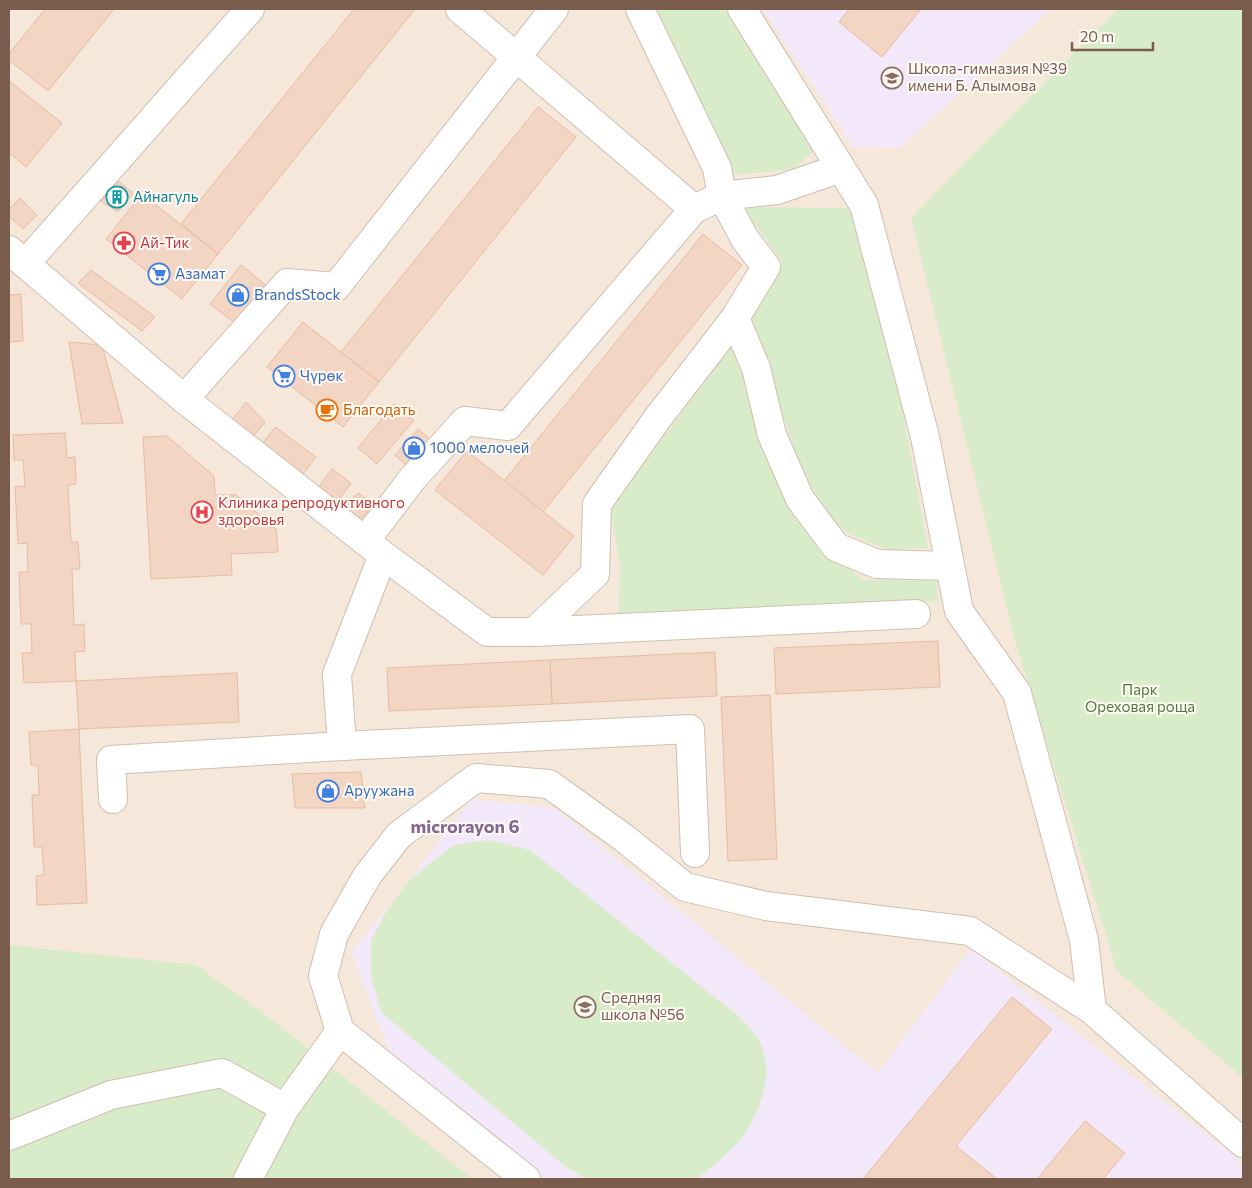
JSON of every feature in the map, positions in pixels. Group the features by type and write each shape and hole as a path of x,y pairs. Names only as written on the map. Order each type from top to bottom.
{"lane":[{"path":"250,9 17,257 184,399 374,548 487,632 534,632 916,614"},
{"path":"460,9 694,209"},
{"path":"184,399 287,283 336,287 554,9"},
{"path":"534,632 595,574 597,504 657,419 735,318 766,266 746,239 722,196 717,168 640,9"},
{"path":"742,9 864,205 925,436 959,611 1017,693 1084,940 1092,1010"},
{"path":"342,746 337,674 374,548 413,478 465,420 508,426 694,209 722,196 777,190 842,168"},
{"path":"735,318 756,368 772,435 800,499 836,546 876,564 949,566"},
{"path":"112,799 112,760 342,746 690,729 695,853"},
{"path":"526,1179 340,1030 323,976 334,934 367,876 399,835 476,778 549,784 624,838 685,887 766,906 970,931 1092,1010 1243,1143"},
{"path":"248,1179 285,1108 340,1030"},
{"path":"9,1136 111,1095 222,1073 285,1108"}],"shaded area":[{"path":"9,9 1243,9 1243,1179 9,1179"},
{"name":"Школа-гимназия №39 имени Б. Алымова","path":"763,9 1051,9 900,148 853,147"},
{"name":"Средняя школа №56","path":"472,799 555,808 878,1073 971,949 1243,1163 1243,1179 537,1179 393,1062 352,953"}],"green space":[{"path":"654,9 725,9 815,150 794,169 734,175"},
{"name":"Парк Ореховая роща","path":"1118,9 1243,9 1243,1078 1117,971 1015,640 911,218"},
{"path":"743,207 850,208 894,365 928,548 889,550 849,534 823,511 799,462 749,317 782,262"},
{"path":"733,345 758,429 795,516 862,580 937,579 938,601 619,614 620,567 610,508"},
{"path":"489,840 530,850 737,1015 758,1039 763,1049 766,1072 763,1095 759,1106 744,1135 725,1155 697,1179 586,1179 565,1166 382,1013 371,978 371,940 386,912 408,881 454,845"},
{"path":"9,945 196,965 270,1018 472,1179 9,1179"}],"building":[{"path":"45,9 114,9 48,91 9,60 9,54"},
{"path":"354,9 415,9 218,254 181,224"},
{"path":"849,9 921,9 882,57 839,22"},
{"path":"9,81 62,123 26,167 9,153"},
{"path":"538,107 576,137 379,382 341,352"},
{"name":"Айнагуль","path":"118,181 133,193 118,212 101,201"},
{"path":"142,194 218,254 182,299 106,239"},
{"path":"20,198 37,215 23,229 9,216 9,209"},
{"path":"703,234 742,265 543,512 504,481"},
{"name":"BrandsStock","path":"241,265 267,286 236,324 210,304"},
{"path":"91,270 155,317 142,331 78,283"},
{"path":"21,294 23,341 9,342 9,295"},
{"path":"303,322 379,382 343,427 267,367"},
{"path":"69,342 102,345 123,423 82,424"},
{"path":"246,402 265,422 251,439 231,421"},
{"path":"394,404 414,420 377,464 358,448"},
{"path":"275,427 316,457 300,478 260,447"},
{"name":"1000 мелочей","path":"418,429 432,441 409,468 395,455"},
{"path":"65,433 67,458 75,457 76,484 68,485 71,542 78,542 80,569 72,569 74,625 84,624 85,651 75,652 76,681 24,683 22,653 32,653 31,624 21,624 19,572 28,572 27,543 18,544 15,487 25,486 23,460 14,460 13,435"},
{"name":"Клиника репродуктивного здоровья","path":"167,436 214,476 215,495 236,495 276,529 278,552 231,554 232,575 151,579 143,437"},
{"path":"467,451 574,536 543,575 435,490"},
{"path":"332,469 351,483 337,502 318,488"},
{"path":"358,493 374,504 356,525 341,510"},
{"path":"938,641 940,687 776,694 774,648"},
{"path":"715,652 717,696 552,704 550,660"},
{"path":"550,660 552,704 389,711 387,668"},
{"path":"237,673 239,722 79,729 76,681"},
{"path":"770,695 777,859 728,861 721,697"},
{"path":"79,729 87,903 37,905 36,876 44,875 42,847 34,847 32,795 39,795 38,765 31,765 29,732"},
{"name":"Аруужана","path":"361,772 365,808 295,808 292,774"},
{"path":"1012,997 1052,1029 956,1146 997,1179 863,1179"},
{"path":"1085,1121 1125,1153 1103,1179 1037,1179"}],"place":[{"name":"Школа-гимназия №39 имени Б. Алымова","path":"892,78"},
{"name":"Айнагуль","path":"117,197"},
{"name":"Ай-Тик","path":"124,243"},
{"name":"Азамат","path":"159,274"},
{"name":"BrandsStock","path":"238,295"},
{"name":"Чүрөк","path":"284,376"},
{"name":"Благодать","path":"327,410"},
{"name":"1000 мелочей","path":"414,448"},
{"name":"Клиника репродуктивного здоровья","path":"202,512"},
{"name":"Аруужана","path":"328,791"},
{"name":"Средняя школа №56","path":"585,1007"}],"district":[{"name":"microrayon 6","path":"465,827"}]}
